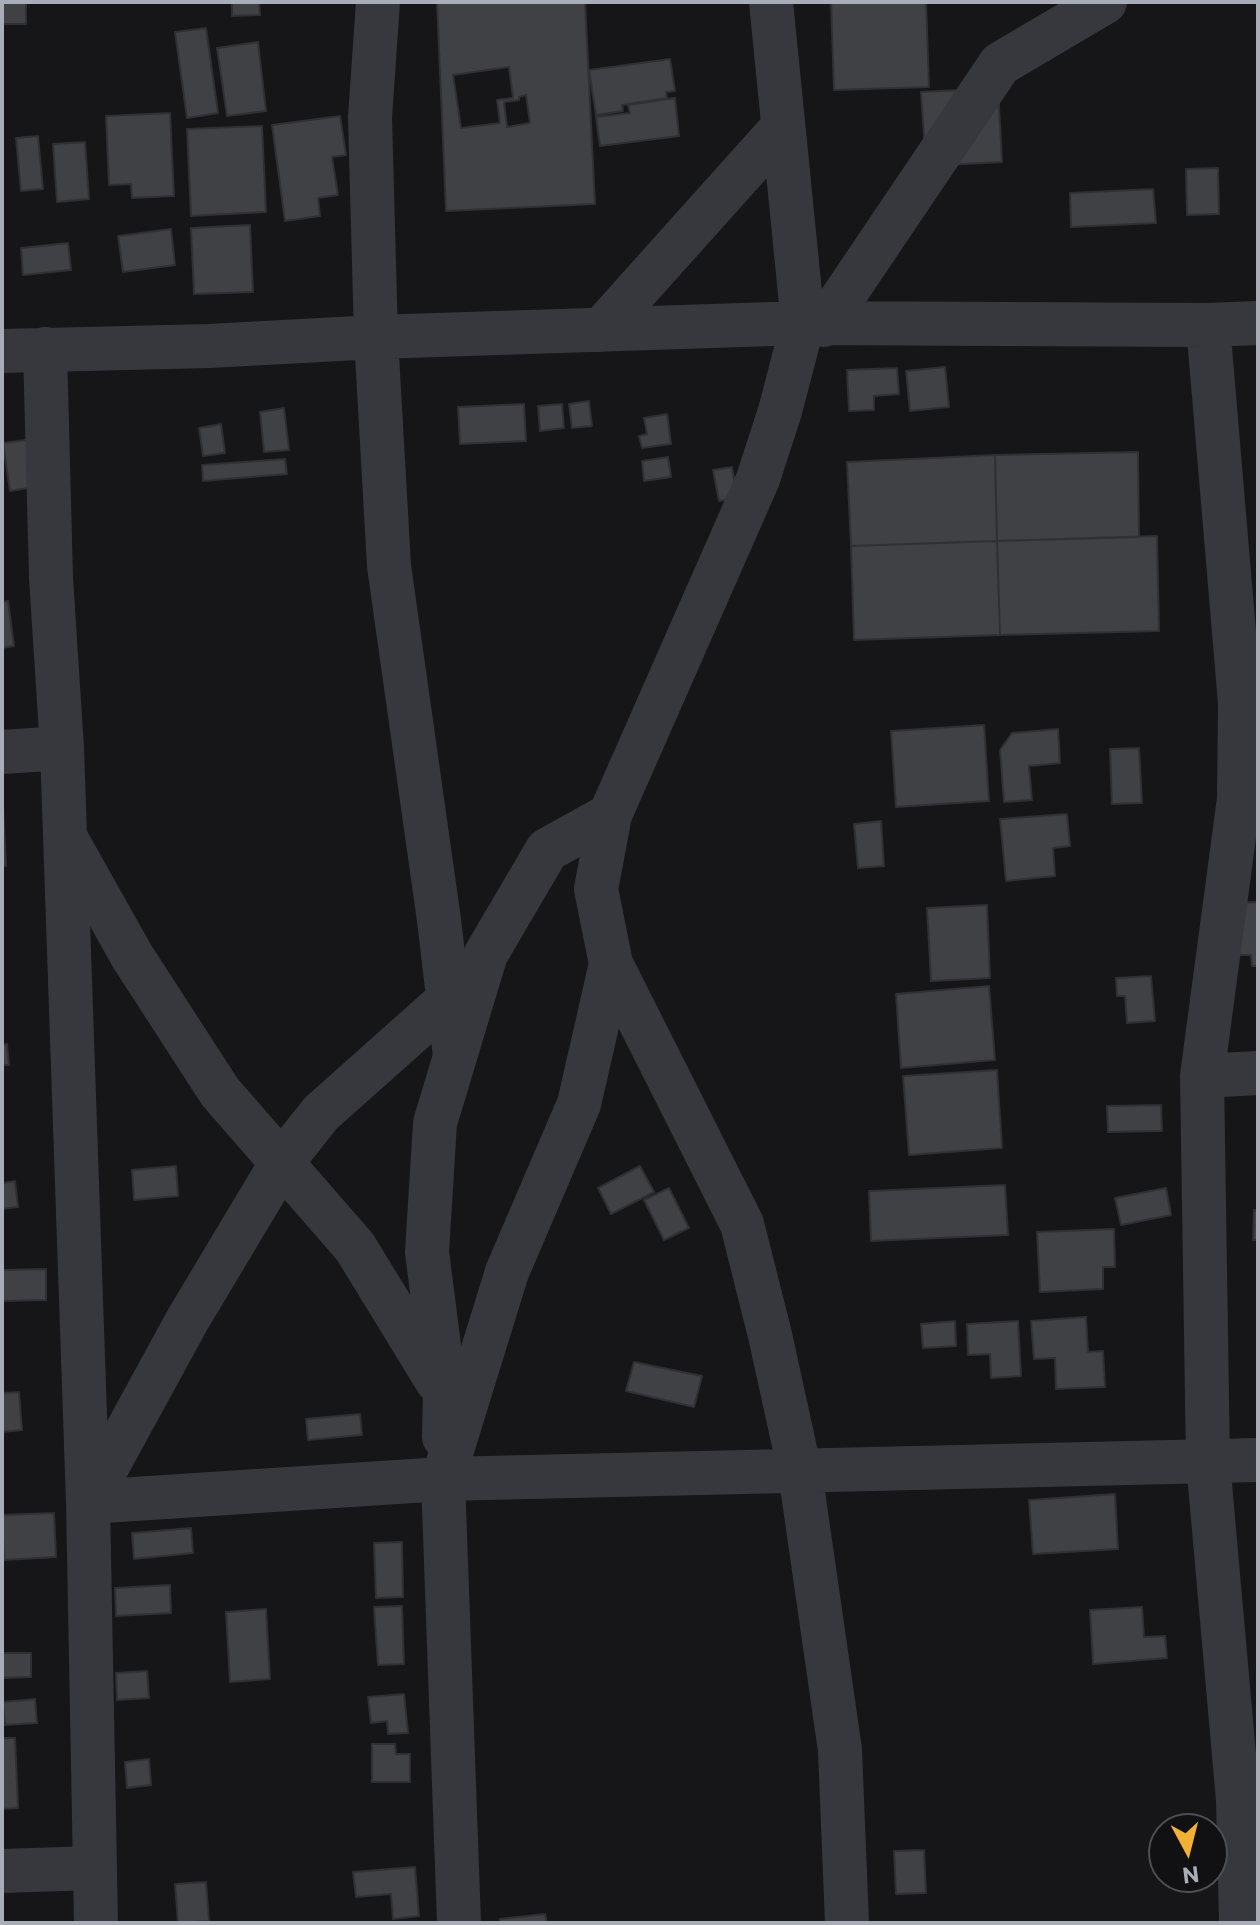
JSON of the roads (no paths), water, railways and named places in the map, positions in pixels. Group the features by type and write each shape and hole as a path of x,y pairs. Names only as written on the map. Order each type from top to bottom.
{"street":[{"path":"378,2 370,117 376,337 389,566 455,1056"},
{"path":"771,2 783,127 814,324"},
{"path":"847,1923 840,1750 800,1472 770,1335 742,1224 611,964 596,889 610,815 758,479 780,411 814,324 1000,64 1105,2"},
{"path":"601,330 783,127"},
{"path":"2,351 814,324 1258,323"},
{"path":"1208,325 1249,702 1202,1076 1208,1462 1248,1800 1241,1923"},
{"path":"45,349 51,578 62,748 88,1502 96,1923"},
{"path":"2,752 62,748"},
{"path":"459,1923 443,1479 445,1393 427,1252 435,1123 486,954 547,850 610,815"},
{"path":"65,836 132,956 220,1092 355,1247 445,1393"},
{"path":"443,1479 507,1272 579,1104 611,964"},
{"path":"88,1502 188,1319 282,1162 321,1113 449,999"},
{"path":"1202,1076 1258,1073"},
{"path":"88,1502 443,1479 1258,1460"},
{"path":"2,1871 95,1868"}]}
